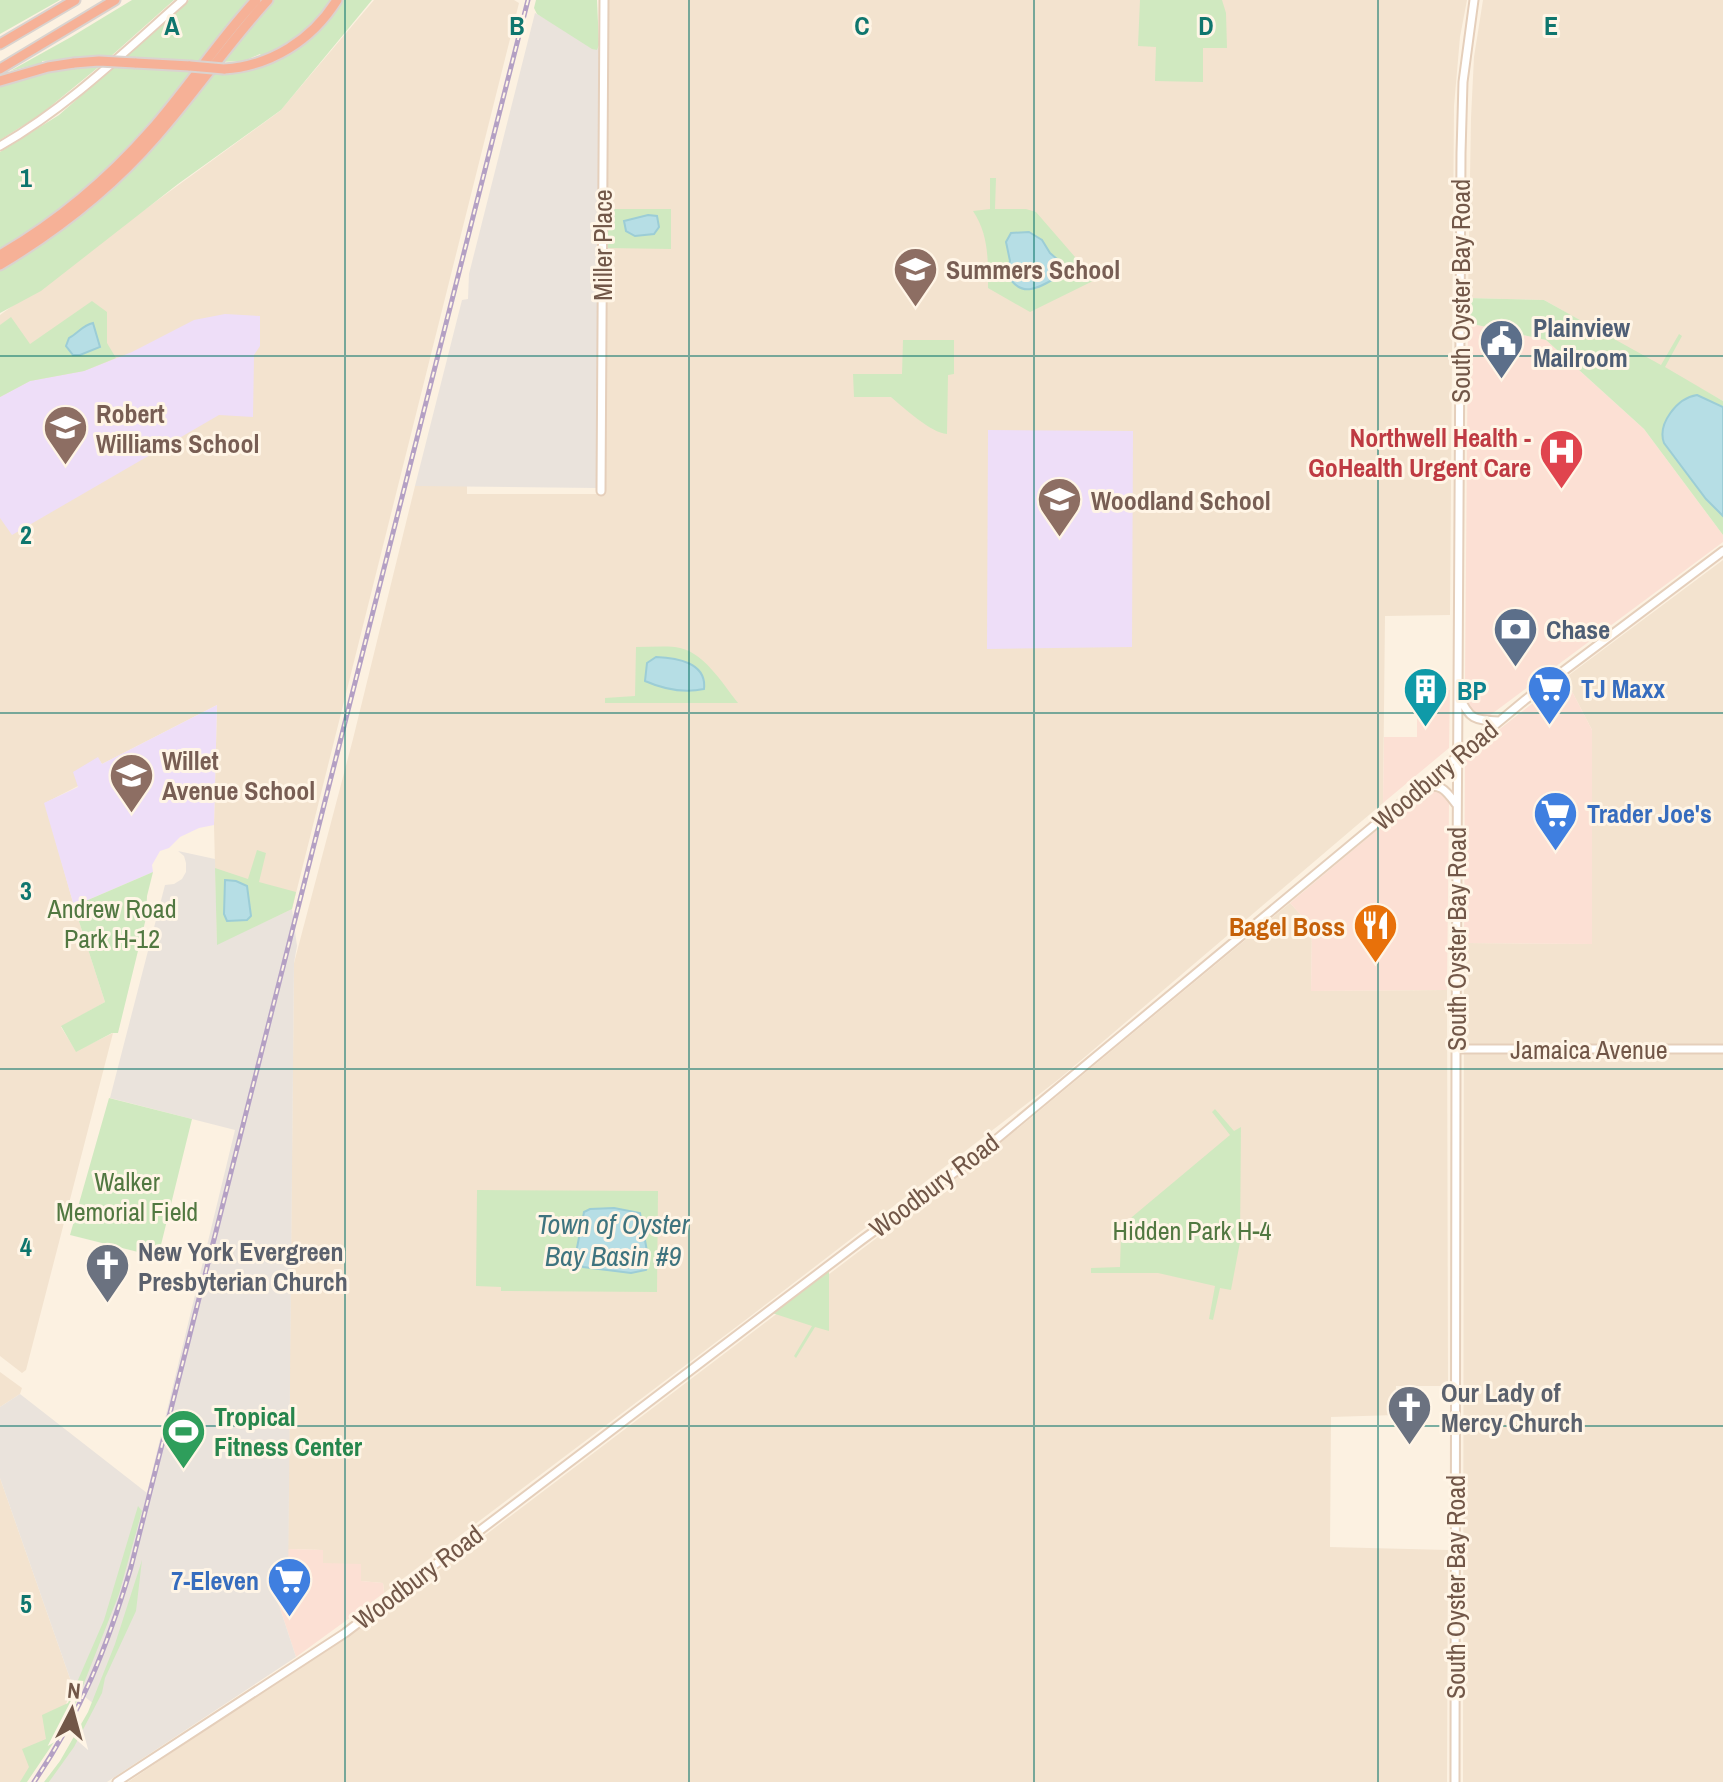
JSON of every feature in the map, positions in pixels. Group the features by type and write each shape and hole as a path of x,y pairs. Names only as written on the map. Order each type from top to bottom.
{"highway":[{"path":"0,44 75,0"},
{"path":"0,255 62,213 109,173 152,129 256,0"},
{"path":"0,265 60,226 127,168 163,129 268,0"},
{"path":"0,81 48,67 99,61 224,69 256,63 282,53 303,40 337,0"},
{"path":"0,69 115,1"}],"main road":[{"path":"0,146 55,111 183,0"},
{"name":"Miller Place","path":"601,491 604,0"},
{"name":"South Oyster Bay Road","path":"1455,1782 1461,153 1463,82 1474,0"},
{"name":"Woodbury Road","path":"117,1782 345,1633 969,1162 1528,697 1723,551"},
{"path":"1458,693 1468,714 1481,720 1499,721"},
{"path":"1419,788 1440,787 1457,805"},
{"name":"Jamaica Avenue","path":"1456,1049 1723,1049"}],"shaded area":[{"path":"374,0 514,0 519,3 292,909 217,945 214,825 217,705 102,764 98,758 78,786 45,803 105,1002 61,1027 76,1051 113,1033 26,1370 22,1373 0,1356 0,315 280,111"},
{"path":"607,0 1467,0 1460,37 1454,106 1450,615 1385,616 1383,803 1059,1079 384,1593 383,1583 361,1581 323,1563 323,1550 288,1549 294,963 415,486 467,486 467,494 605,494"},
{"path":"1483,0 1723,0 1723,401 1544,300 1468,298 1474,57"},
{"path":"535,13 600,49 597,488 415,486 462,300 468,299 469,274"},
{"name":"Robert Williams School","path":"225,314 260,316 260,346 254,355 253,417 219,415 12,535 0,518 0,397 30,381 84,371 132,352 194,320"},
{"path":"1468,323 1546,340 1644,429 1723,535 1723,542 1489,716 1481,717 1474,716 1466,705 1465,683"},
{"name":"Woodland School","path":"988,430 1133,431 1132,647 987,649"},
{"path":"1723,560 1723,1782 1463,1782 1464,943 1592,944 1592,730 1565,678"},
{"path":"1565,678 1592,730 1592,944 1464,943 1465,756"},
{"path":"1417,690 1450,690 1449,748 1383,803 1384,737 1417,737"},
{"name":"Willet Avenue School","path":"217,705 214,825 180,837 169,848 160,851 152,865 153,872 74,906 44,803 78,787 73,772 98,757 102,764"},
{"path":"1435,788 1447,795 1449,802 1447,990 1311,991 1312,927 1290,903 1426,789"},
{"path":"178,851 215,859 217,944 292,909 297,946 294,963 288,1594 277,1599 296,1657 107,1782 49,1782 95,1705 73,1687 0,1478 0,1407 20,1394 147,1493 235,1130 110,1098 165,885 174,884 186,872 184,856"},
{"path":"1290,903 1312,927 1311,991 1447,990 1448,1386 1396,1386 1395,1415 1331,1417 1330,1547 1448,1550 1447,1782 128,1782 413,1590 986,1155"},
{"path":"0,1372 22,1388 20,1394 0,1407"},
{"path":"0,1478 73,1687 51,1740 21,1782 0,1782"},
{"path":"288,1549 323,1550 323,1563 361,1564 361,1581 383,1583 384,1593 296,1657 277,1599 288,1594"}],"green space":[{"path":"0,0 60,0 0,34"},
{"path":"132,0 174,0 109,58 42,61 10,71 71,37"},
{"path":"189,0 249,0 200,61 122,58"},
{"path":"273,0 332,0 310,28 284,47 262,57 260,54 244,61 218,62"},
{"path":"340,0 372,0 281,110 178,184 41,291 0,313 0,269 38,247 89,206 212,72 250,68 286,55"},
{"path":"536,0 597,0 597,50 537,14 534,8"},
{"path":"1140,0 1222,0 1226,13 1227,48 1203,48 1203,82 1155,81 1156,47 1138,46"},
{"path":"71,65 101,65 40,115 0,140 0,85"},
{"path":"116,65 193,71 94,181 50,217 0,248 0,152 59,115"},
{"path":"990,178 996,178 995,209 1036,212 1095,280 1030,312 988,288 985,239 973,211 990,209"},
{"path":"608,209 671,209 671,249 607,248"},
{"path":"1468,298 1544,300 1661,365 1679,334 1682,336 1665,367 1723,401 1723,535 1644,429 1546,340 1468,323"},
{"path":"92,301 107,312 107,343 116,358 84,371 30,381 0,397 0,325 11,317 30,344"},
{"path":"903,340 954,340 954,374 948,375 947,434 926,425 891,397 854,397 853,374 902,374"},
{"path":"636,647 685,649 711,669 738,703 605,703 605,698 635,696"},
{"path":"257,850 266,853 259,882 296,892 292,909 217,945 215,868 248,879"},
{"name":"Andrew Road Park H-12","path":"153,872 146,918 118,1033 112,1033 76,1052 61,1026 105,1002 74,906"},
{"name":"Walker Memorial Field","path":"109,1098 192,1119 158,1257 70,1235"},
{"name":"Hidden Park H-4","path":"1215,1109 1234,1131 1241,1127 1240,1242 1231,1290 1220,1288 1213,1320 1209,1319 1215,1286 1158,1273 1091,1273 1091,1268 1120,1267 1121,1235 1132,1217 1230,1135 1212,1112"},
{"path":"477,1190 658,1191 657,1292 501,1291 501,1287 476,1286"},
{"path":"829,1266 829,1331 815,1327 796,1358 794,1356 812,1326 769,1312"},
{"path":"138,1506 142,1511 119,1594 75,1706 27,1782 20,1782 29,1767 22,1749 46,1739 42,1715 68,1703 104,1620"},
{"path":"142,1560 136,1611 105,1678 102,1693 74,1747 49,1782 44,1782 88,1712 115,1644"}],"water":[{"path":"657,216 659,227 654,234 635,236 626,231 624,221"},
{"path":"1029,232 1042,240 1050,253 1065,266 1066,272 1042,286 1026,289 1012,282 1006,272 1010,261 1006,242 1011,233"},
{"path":"93,323 100,347 73,355 66,346 69,338"},
{"path":"1697,395 1723,407 1723,516 1706,499 1664,443 1663,428 1670,413 1682,401"},
{"path":"656,657 681,660 695,667 704,680 704,689 674,690 645,681 647,663"},
{"path":"225,880 247,886 251,916 247,920 227,921 224,914"},
{"name":"Town of Oyster Bay Basin #9","path":"614,1208 640,1213 649,1262 646,1270 631,1273 583,1267 575,1258 584,1212"}],"railway":[{"path":"34,1782 66,1730 91,1679 131,1567 528,0"}],"place":[{"name":"Summers School","path":"915,308"},
{"name":"Plainview Mailroom","path":"1502,381"},
{"name":"Robert Williams School","path":"65,467"},
{"name":"Northwell Health - GoHealth Urgent Care","path":"1562,491"},
{"name":"Woodland School","path":"1060,539"},
{"name":"Chase","path":"1515,668"},
{"name":"TJ Maxx","path":"1550,727"},
{"name":"BP","path":"1426,729"},
{"name":"Willet Avenue School","path":"131,814"},
{"name":"Trader Joe's","path":"1556,852"},
{"name":"Bagel Boss","path":"1376,965"},
{"name":"New York Evergreen Presbyterian Church","path":"107,1305"},
{"name":"Our Lady of Mercy Church","path":"1410,1446"},
{"name":"Tropical Fitness Center","path":"183,1470"},
{"name":"7-Eleven","path":"290,1619"}]}
